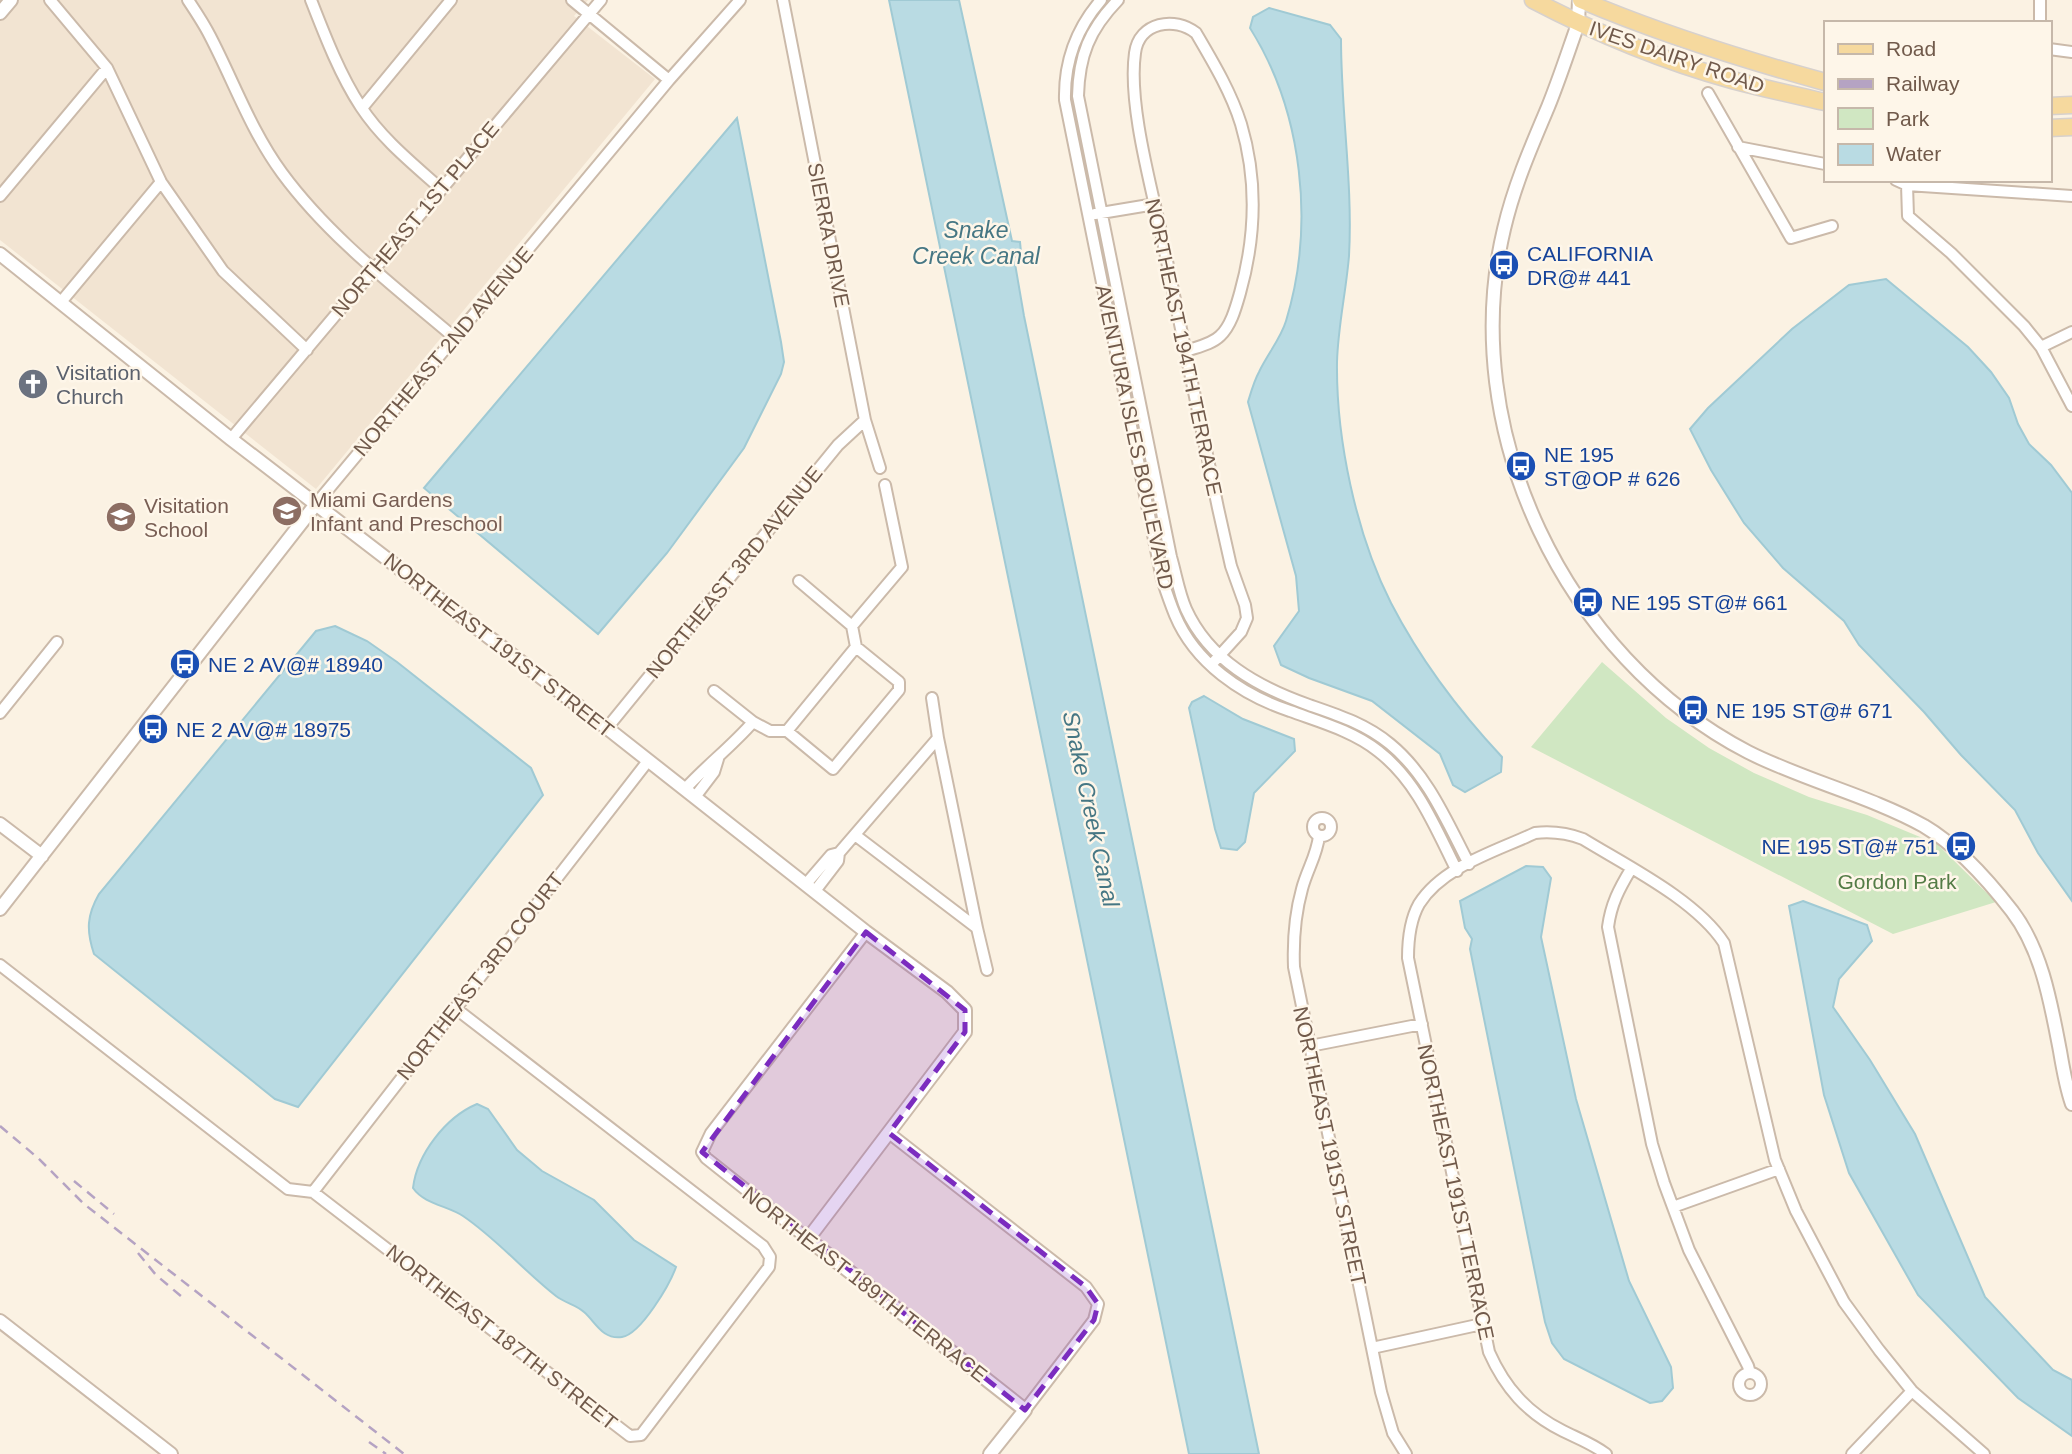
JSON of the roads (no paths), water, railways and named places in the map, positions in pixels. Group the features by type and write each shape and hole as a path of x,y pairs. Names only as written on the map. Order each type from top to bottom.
{"main road":[{"name":"IVES DAIRY ROAD","path":"1533,0 1578,24 1634,46 1730,79 1824,102"},
{"name":"IVES DAIRY ROAD","path":"1580,0 1641,25 1736,58 1824,82"},
{"path":"2051,106 2072,105"},
{"path":"2051,128 2072,127"}],"street":[{"path":"0,13 11,0"},
{"path":"50,0 107,68 161,182 223,271 307,350"},
{"path":"188,0 210,34 250,122 280,172 312,210 373,268 455,338"},
{"path":"311,0 343,75 362,108 393,146 440,188"},
{"path":"362,108 451,0"},
{"path":"572,0 669,80"},
{"name":"NORTHEAST 1ST PLACE","path":"231,439 601,0"},
{"name":"NORTHEAST 2ND AVENUE","path":"0,909 316,504 669,80 740,0"},
{"name":"SIERRA DRIVE","path":"783,0 865,420 880,468"},
{"name":"AVENTURA ISLES BOULEVARD","path":"1101,0 1083,23 1073,44 1065,82 1068,118 1162,579 1175,617 1194,648 1211,665 1250,694 1358,737 1378,750 1414,788 1457,871"},
{"name":"AVENTURA ISLES BOULEVARD","path":"1118,0 1093,32 1079,69 1078,96 1171,557 1186,609 1206,641 1233,668 1258,685 1351,720 1391,744 1425,782 1469,864"},
{"path":"1580,0 1578,24 1517,183 1503,230 1494,287 1494,362 1497,394 1518,479 1546,543 1586,611 1620,653 1661,694 1703,726 1751,753 1924,827 1950,845 1989,882 2015,915 2034,952 2050,1000 2072,1104"},
{"path":"2040,0 2040,21"},
{"name":"NORTHEAST 194TH TERRACE","path":"1186,351 1220,337 1228,325 1247,268 1254,196 1241,125 1230,95 1196,33 1188,27 1174,23 1159,24 1148,29 1139,38 1134,63 1138,114 1155,204 1227,550 1247,618 1241,632 1211,665"},
{"path":"0,196 107,68"},
{"path":"1709,93 1791,238 1832,226"},
{"path":"1738,147 1824,164"},
{"path":"61,302 161,182"},
{"path":"1900,182 1907,185 2072,196"},
{"path":"1907,185 1908,216 1951,253 2024,326 2041,347 2072,406"},
{"path":"1088,216 1155,204"},
{"name":"NORTHEAST 191ST STREET","path":"0,254 231,439 947,992 965,1010 965,1032 889,1133"},
{"path":"2041,347 2072,332"},
{"name":"NORTHEAST 3RD AVENUE","path":"607,728 838,446 865,420"},
{"path":"852,626 902,567 885,485"},
{"path":"714,691 753,722 770,731 786,732 833,769 899,690 899,682 856,647 852,626 799,581"},
{"path":"0,712 57,642"},
{"path":"786,732 856,647"},
{"path":"932,698 987,970"},
{"path":"690,793 707,765 718,759 753,722"},
{"path":"810,888 831,855 839,853 938,738"},
{"name":"NORTHEAST 3RD COURT","path":"313,1192 648,761"},
{"path":"0,824 41,856"},
{"name":"NORTHEAST 191ST TERRACE","path":"1606,1454 1556,1427 1518,1400 1497,1371 1489,1352 1408,958 1408,942 1419,904 1439,883 1469,864 1535,833 1546,832 1566,833 1583,839 1696,910 1715,929 1724,943 1779,1169"},
{"path":"855,835 977,928"},
{"name":"NORTHEAST 191ST STREET","path":"1319,836 1317,852 1302,888 1293,946 1294,967 1386,1413 1393,1433 1406,1454"},
{"path":"1631,869 1616,894 1608,927 1652,1144 1689,1250 1750,1373"},
{"name":"NORTHEAST 189TH TERRACE","path":"866,932 711,1133 702,1152 706,1158 1025,1410"},
{"name":"NORTHEAST 187TH STREET","path":"0,965 288,1189 313,1192 630,1436 641,1435 769,1267 770,1257 763,1247 455,1008"},
{"path":"1310,1046 1422,1024"},
{"path":"808,1239 889,1133 1086,1287 1098,1304 1094,1320 990,1454"},
{"path":"1673,1207 1779,1169 1796,1211 1844,1302 1912,1391 1984,1454"},
{"path":"0,1321 171,1454"},
{"path":"1372,1348 1482,1324"},
{"path":"1852,1454 1912,1391"}],"water":[{"name":"Snake Creek Canal","path":"889,0 959,0 1012,241 1020,242 1021,252 1014,258 1024,316 1259,1454 1189,1454"},
{"path":"1269,8 1330,25 1341,39 1350,229 1337,362 1344,454 1358,517 1391,603 1441,684 1502,757 1501,772 1465,792 1453,785 1440,754 1372,701 1281,665 1274,646 1299,611 1296,576 1248,402 1257,375 1286,321 1295,285 1301,209 1299,170 1282,96 1268,61 1250,28 1253,17"},
{"path":"737,118 781,342 784,362 781,374 744,448 667,553 598,634 424,488"},
{"path":"1886,279 1968,347 1991,372 2009,398 2018,424 2029,444 2051,465 2072,493 2072,901 2038,853 2015,810 1859,645 1844,621 1783,568 1744,523 1711,470 1690,429 1708,408 1792,329 1849,285"},
{"path":"335,626 367,641 397,662 531,768 543,795 298,1107 275,1099 94,954 89,923 99,894 316,631"},
{"path":"1204,696 1243,719 1294,739 1295,751 1254,793 1245,842 1237,850 1221,848 1189,708 1192,702"},
{"path":"1526,866 1543,867 1551,878 1541,937 1576,1099 1629,1281 1671,1367 1673,1388 1662,1401 1650,1403 1564,1359 1552,1343 1545,1322 1470,949 1472,939 1465,928 1460,901"},
{"path":"1803,901 1867,925 1872,941 1839,979 1833,1007 1870,1060 1915,1134 1985,1297 2053,1370 2072,1380 2072,1436 2018,1398 1918,1295 1849,1173 1824,1095 1789,906"},
{"path":"477,1104 488,1109 517,1150 542,1171 594,1200 634,1240 676,1267 654,1307 630,1334 615,1337 604,1333 581,1310 556,1296 475,1225 457,1213 423,1198 413,1188 420,1162 435,1138 454,1118"}],"railway":[{"path":"0,1126 38,1158 84,1204 404,1454"},
{"path":"74,1181 114,1214"},
{"path":"138,1253 156,1275 182,1297"},
{"path":"369,1442 386,1454"}],"place":[{"name":"CALIFORNIA DR@# 441","path":"1504,265"},
{"name":"Visitation Church","path":"33,384"},
{"name":"NE 195 ST@OP # 626","path":"1521,466"},
{"name":"Miami Gardens Infant and Preschool","path":"287,511"},
{"name":"Visitation School","path":"121,517"},
{"name":"NE 195 ST@# 661","path":"1588,602"},
{"name":"NE 2 AV@# 18940","path":"185,664"},
{"name":"NE 195 ST@# 671","path":"1693,710"},
{"name":"NE 2 AV@# 18975","path":"153,729"},
{"name":"NE 195 ST@# 751","path":"1961,846"}],"park label":[{"name":"Gordon Park","path":"1897,881"}]}
